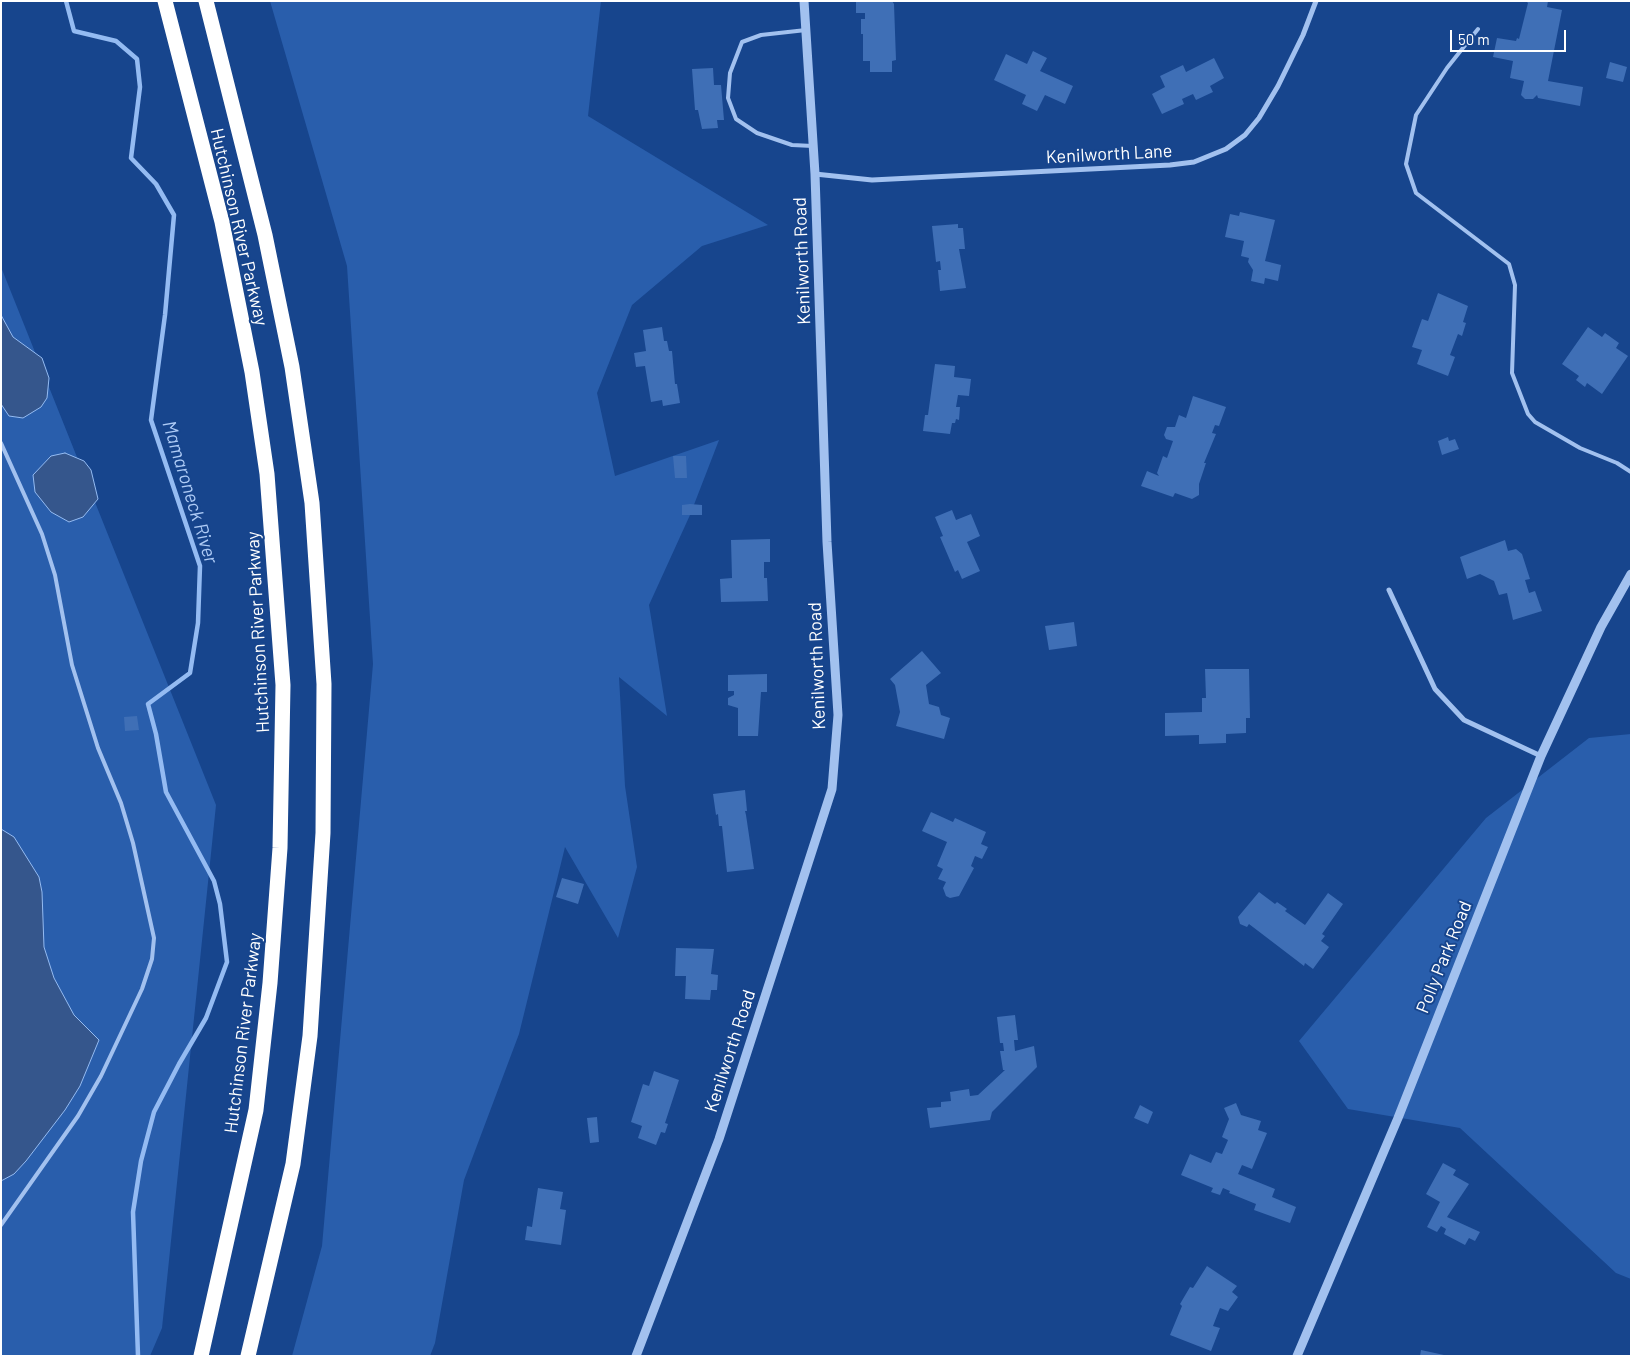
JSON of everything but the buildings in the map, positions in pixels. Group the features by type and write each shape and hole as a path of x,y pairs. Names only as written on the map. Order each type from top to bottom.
{"highway":[{"name":"Hutchinson River Parkway","path":"165,1 222,222 253,382 268,492 283,685 280,848 270,983 256,1110 227,1247 201,1356"},
{"name":"Hutchinson River Parkway","path":"206,1 265,235 292,367 312,503 324,684 323,833 310,1036 293,1164 248,1356"},
{"path":"192,1356 227,1247"}],"street":[{"name":"Kenilworth Road","path":"636,1356 719,1139 832,789 838,715 827,542 815,174 804,1"},
{"name":"Kenilworth Lane","path":"815,174 872,180 1170,165 1194,162 1226,149 1245,135 1259,118 1278,86 1303,35 1316,1"},
{"name":"Polly Park Road","path":"1297,1356 1398,1118 1541,756 1601,627 1631,574"},
{"path":"1389,590 1435,689 1464,720 1541,756"}],"lane":[{"path":"1478,28 1447,68 1416,115 1406,164 1416,194 1509,264 1515,285 1512,373 1528,414 1535,422 1580,448 1617,463 1631,472"},
{"path":"806,30 761,35 742,42 730,73 728,98 736,119 757,133 792,145 813,146"},
{"path":"1,443 42,534 52,567 72,665 98,748 121,803 133,843 154,938 152,959 142,989 101,1076 73,1123 1,1225"}],"shaded area":[{"path":"270,1 601,1 588,116 768,225 702,246 632,305 597,393 615,476 719,440 690,515 649,605 667,716 619,677 625,786 637,867 618,938 565,847 519,1034 464,1180 435,1343 430,1356 292,1356 322,1246 373,664 347,266"},
{"path":"1,267 216,805 162,1328 150,1356 1,1356"},
{"path":"1,315 13,337 42,358 49,378 47,398 41,407 23,418 9,416 1,404"},
{"path":"65,453 84,461 91,470 98,499 83,517 69,522 51,512 35,492 33,475 51,456"},
{"path":"1631,734 1631,1279 1616,1273 1460,1128 1348,1109 1299,1041 1486,818 1589,738"},
{"path":"1,829 14,837 39,877 42,892 44,947 54,978 74,1015 99,1040 80,1086 65,1110 26,1161 14,1174 1,1181"}],"waterway":[{"name":"Mamaroneck River","path":"66,1 74,31 116,41 137,59 140,87 131,158 156,184 174,215 165,315 151,420 200,566 198,623 190,673 148,704 156,734 166,792 214,881 220,904 227,962 206,1018 154,1112 141,1161 133,1212 138,1356"}]}
